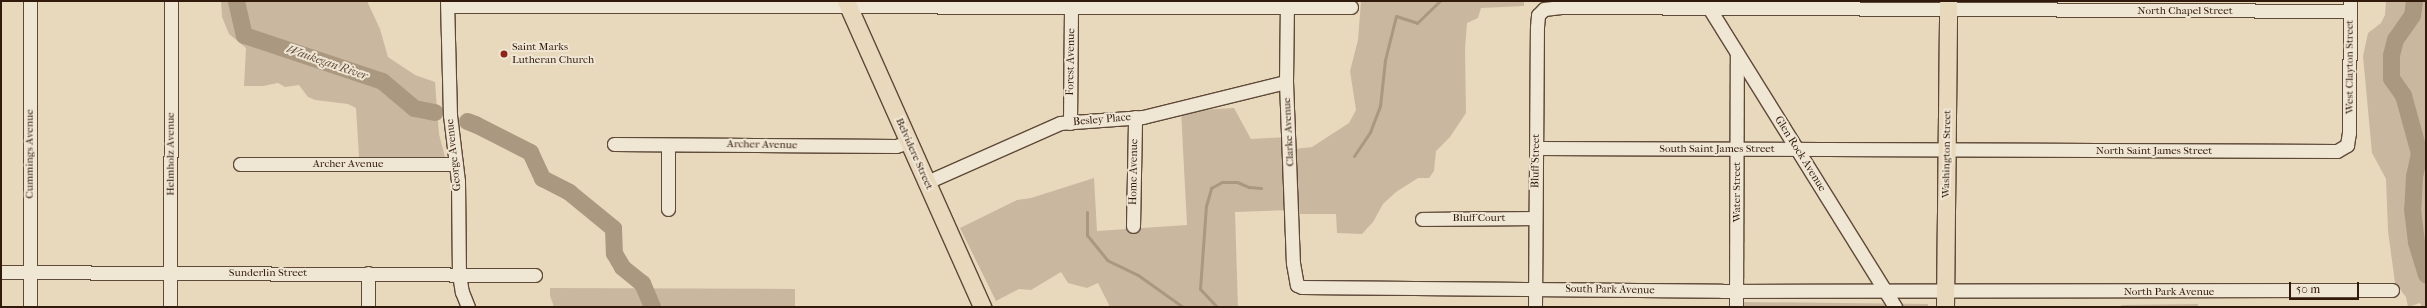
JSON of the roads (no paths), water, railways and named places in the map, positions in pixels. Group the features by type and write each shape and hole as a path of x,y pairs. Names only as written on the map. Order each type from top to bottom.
{"main road":[{"name":"Belvidere Street","path":"847,3 982,307"},
{"name":"Washington Street","path":"1945,299 1948,6"}],"street":[{"name":"Cummings Avenue","path":"30,1 30,307"},
{"name":"Helmholz Avenue","path":"170,307 171,1"},
{"path":"448,3 1287,4 1351,7"},
{"name":"George Avenue","path":"448,3 450,115 458,181 459,274 462,292 468,307"},
{"name":"Forest Avenue","path":"1070,123 1071,4"},
{"name":"Clarke Avenue","path":"1287,4 1286,82 1293,263"},
{"name":"North Chapel Street","path":"1538,15 1544,9 1561,7 1707,5 2350,6"},
{"name":"Glen Rock Avenue","path":"1707,5 1895,307"},
{"name":"West Clayton Street","path":"2350,6 2350,133"},
{"name":"Bluff Street","path":"1535,307 1538,15"},
{"name":"Water Street","path":"1736,307 1738,54"},
{"name":"Besley Place","path":"927,182 1059,124 1135,117 1286,82"},
{"name":"Home Avenue","path":"1133,226 1135,117"},
{"name":"North Saint James Street","path":"1947,150 2337,151 2347,145 2350,133"},
{"name":"Archer Avenue","path":"614,144 896,146 909,142"},
{"path":"668,145 668,209"},
{"name":"South Saint James Street","path":"1536,148 1947,150"},
{"name":"Archer Avenue","path":"240,164 456,164"},
{"name":"Bluff Court","path":"1422,219 1535,218"},
{"name":"South Park Avenue","path":"1293,263 1297,285 1302,287 1885,292 1945,299"},
{"name":"Sunderlin Street","path":"1,272 535,275"},
{"path":"368,273 368,307"},
{"name":"North Park Avenue","path":"1945,299 2392,290"}],"waterway":[{"name":"Waukegan River","path":"236,1 244,35 382,81 414,108 435,112"},
{"path":"1354,156 1370,132 1380,106 1385,60 1396,16 1417,23 1440,1"},
{"name":"Waukegan River","path":"2414,1 2412,15 2395,39 2391,55 2391,78 2403,95 2419,153 2414,176 2412,209 2416,242 2426,274"},
{"name":"Waukegan River","path":"467,121 530,152 542,178 569,192 613,228 614,253 622,267 642,283 652,307"},
{"path":"1217,307 1200,289 1206,206 1211,188 1222,182 1237,182 1249,187 1261,188"},
{"path":"1087,212 1087,235 1107,260 1138,275 1183,307"}],"place":[{"name":"Saint Marks Lutheran Church","path":"504,54"}]}
